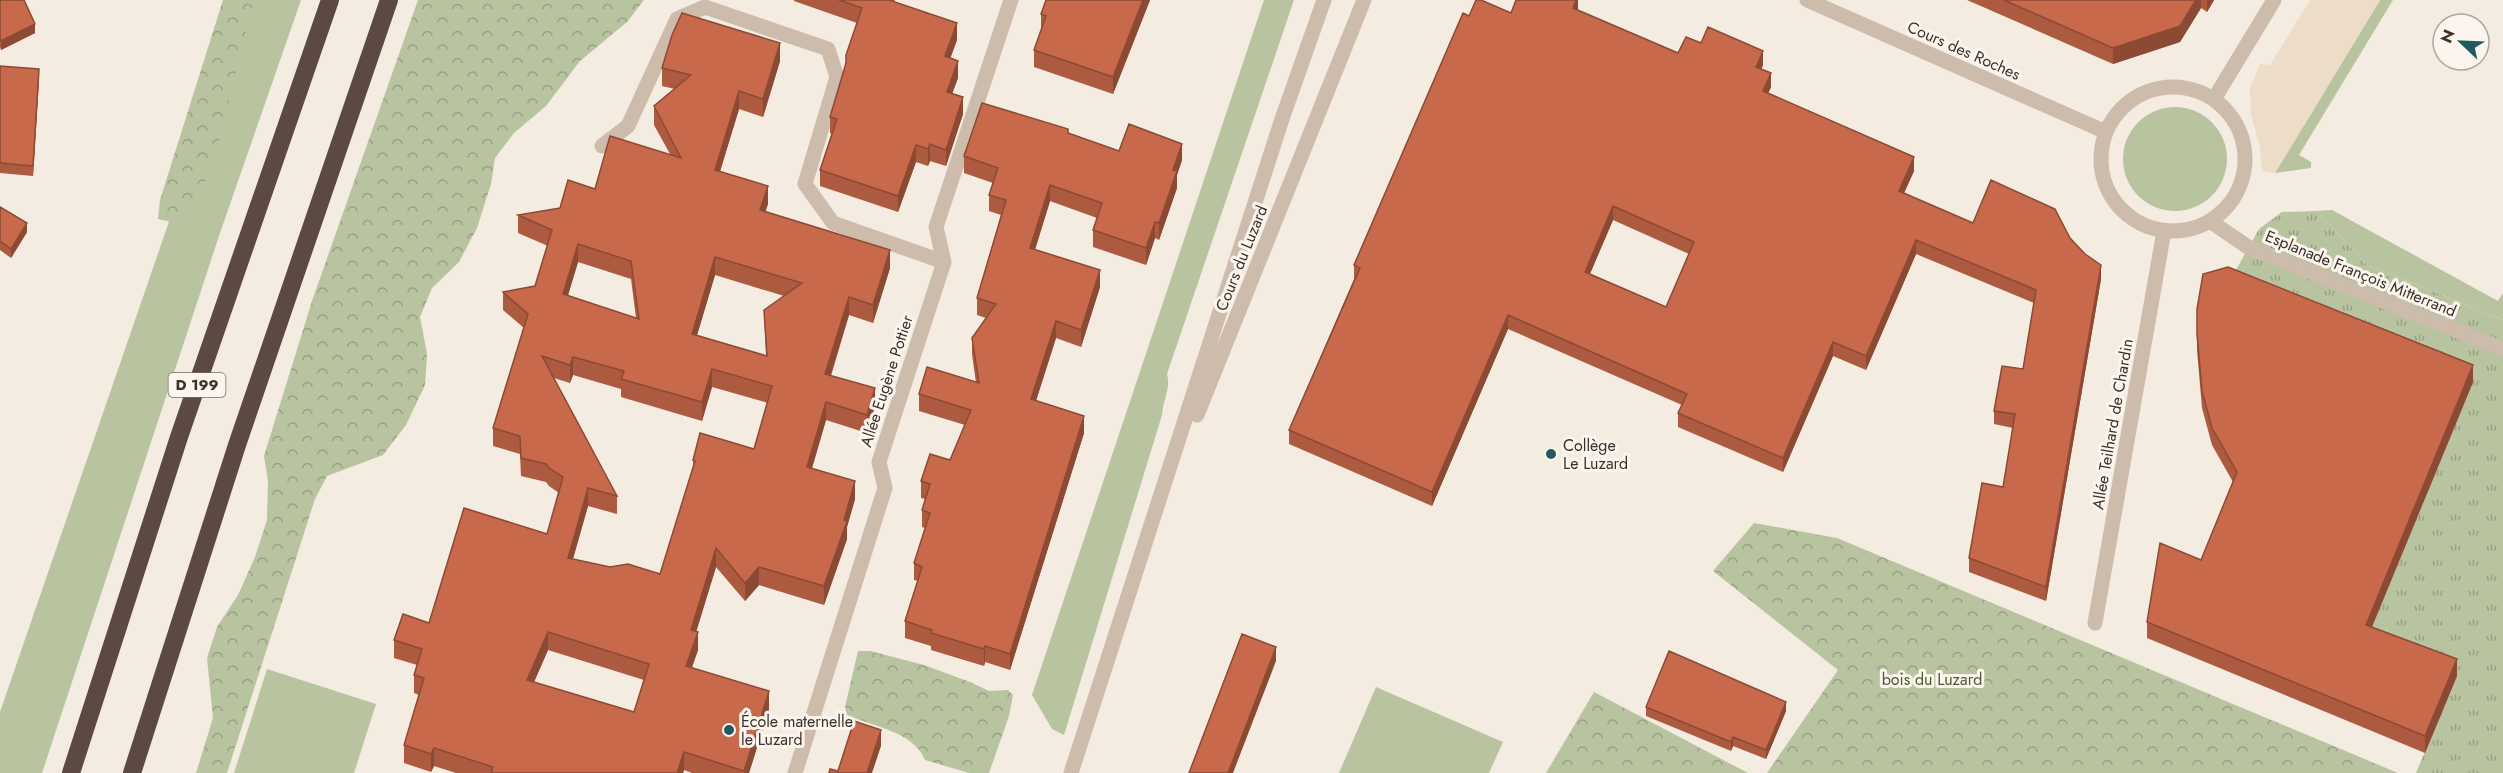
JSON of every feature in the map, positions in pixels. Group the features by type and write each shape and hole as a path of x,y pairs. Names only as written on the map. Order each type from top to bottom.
{"highway":[{"name":"D 199","path":"71,773 183,426 330,0"},
{"path":"132,773 237,445 389,0"}],"street":[{"path":"944,262 936,227 1011,0"},
{"name":"Cours du Luzard","path":"1071,773 1278,131 1324,0"},
{"name":"Cours du Luzard","path":"1151,529 1364,0"},
{"name":"Cours des Roches","path":"1807,0 2106,132"},
{"path":"2214,99 2274,0"},
{"path":"602,146 628,126 676,19 705,7 806,41 828,49 837,77 805,184 833,223 944,262"},
{"path":"2173,87 2194,90 2214,99 2231,116 2242,137 2246,161 2238,190 2229,206 2210,221 2188,230 2164,231 2143,225 2125,213 2111,196 2103,176 2101,154 2106,132 2117,114 2133,100 2152,90 2173,87"},
{"name":"Esplanade François Mitterrand","path":"2210,221 2248,248 2503,350"},
{"name":"Allée Teilhard de Chardin","path":"2095,623 2164,231"},
{"name":"Allée Eugène Pottier","path":"795,773 885,488 879,462 944,262"}],"green space":[{"path":"223,0 256,0 251,10 220,138 196,208 181,224 158,219 160,200"},
{"path":"236,0 301,0 220,233 42,773 0,773 0,712 194,149"},
{"path":"418,0 644,0 627,22 580,61 546,106 514,133 495,158 491,184 477,228 459,262 432,288 420,317 427,354 425,385 406,425 383,455 327,476 315,499 227,773 196,773 213,718 207,658 217,627 238,595 255,557 267,520 268,481 264,456 312,301"},
{"path":"1264,0 1294,0 1167,374 1168,384 1162,415 1064,735 1052,729 1032,695"},
{"path":"2380,0 2393,0 2299,155 2311,162 2311,168 2275,173"},
{"path":"2175,107 2195,111 2212,122 2223,139 2227,159 2223,179 2212,196 2195,207 2175,211 2155,207 2138,196 2127,179 2123,159 2127,139 2138,122 2155,111"},
{"path":"2332,210 2498,301 2503,293 2503,320 2366,264 2317,211"},
{"path":"2317,211 2366,264 2503,320 2503,773 2416,773 2457,676 2366,641 2228,284 2259,229 2282,212"},
{"name":"bois du Luzard","path":"1754,523 1837,538 2398,773 1767,773 1838,670 1713,571"},
{"path":"858,651 870,651 924,665 989,691 1008,690 1013,695 1009,716 989,773 969,773 925,760 920,750 902,736 847,715 845,707"},
{"path":"267,669 376,704 354,773 234,773"},
{"path":"1376,687 1503,742 1489,773 1339,773"},
{"path":"1594,692 1748,773 1546,773"}],"shaded area":[{"path":"2310,0 2380,0 2275,173 2262,171 2260,146 2251,115 2250,88 2260,64 2270,65"}],"building":[{"path":"0,0 24,0 35,24 1,41"},
{"path":"839,0 889,0 957,23 945,56 958,61 947,92 963,97 946,150 930,144 928,149 916,145 898,196 820,170 837,119 830,117 846,63 846,55 862,8"},
{"path":"1046,0 1143,0 1113,77 1034,50 1046,16 1041,14"},
{"path":"1476,0 1511,13 1516,0 1576,0 1573,8 1678,53 1686,37 1701,43 1708,27 1763,51 1756,67 1771,73 1763,91 1914,157 1899,191 1973,223 1991,180 2055,209 2070,238 2085,254 2101,265 2046,587 1969,558 1982,483 2003,487 2015,414 1994,411 2002,366 2023,369 2036,290 1916,240 1866,356 1833,342 1783,458 1678,413 1687,394 1508,315 1432,492 1289,430 1360,268 1354,265 1463,13 1469,16","holes":["1613,206 1694,242 1666,307 1585,272"]},
{"path":"2004,0 2196,0 2180,26 2113,48"},
{"path":"682,13 780,43 763,99 739,91 715,170 768,186 760,210 890,250 873,305 849,297 825,374 875,388 867,415 826,402 807,467 855,481 844,520 847,521 824,586 759,567 745,583 716,548 691,630 698,632 686,666 769,691 744,771 684,752 677,773 491,773 493,767 434,748 431,754 404,745 424,678 414,675 422,649 394,640 403,614 429,623 464,508 547,534 563,477 546,464 521,458 520,436 493,428 528,314 503,292 535,286 552,230 518,215 560,208 568,180 595,189 610,136 681,158 654,106 691,75 662,68 672,35","holes":["578,244 631,261 639,319 563,294","715,257 802,283 764,310 767,356 692,334","542,356 570,365 573,357 624,371 621,379 702,402 712,369 772,386 754,449 700,433 693,460 695,461 660,574 628,564 610,567 568,558 588,488 617,496","548,632 649,664 634,712 527,680"]},
{"path":"0,66 39,69 33,166 0,163"},
{"path":"982,103 1068,129 1068,133 1119,151 1129,124 1182,144 1173,170 1177,171 1159,223 1155,222 1146,248 1093,230 1102,203 1050,185 1030,248 1100,270 1081,330 1056,321 1031,399 1084,416 1010,654 985,646 984,649 931,633 932,630 905,621 922,567 914,563 930,513 922,510 930,484 921,481 930,454 950,460 971,410 919,394 927,367 979,383 972,338 996,304 977,298 1006,200 989,195 998,168 964,156"},
{"path":"0,207 27,223 11,249 0,241"},
{"path":"2228,267 2473,365 2366,625 2457,659 2425,736 2147,622 2160,543 2201,560 2237,472 2212,428 2202,391 2197,334 2197,309 2203,274"},
{"path":"1242,634 1276,647 1228,773 1189,773"},
{"path":"1669,651 1786,702 1766,750 1733,737 1731,742 1646,707"},
{"path":"854,721 881,730 867,773 829,773 830,769 838,771"}],"place":[{"name":"Collège Le Luzard","path":"1551,454"},
{"name":"École maternelle le Luzard","path":"729,730"}]}
